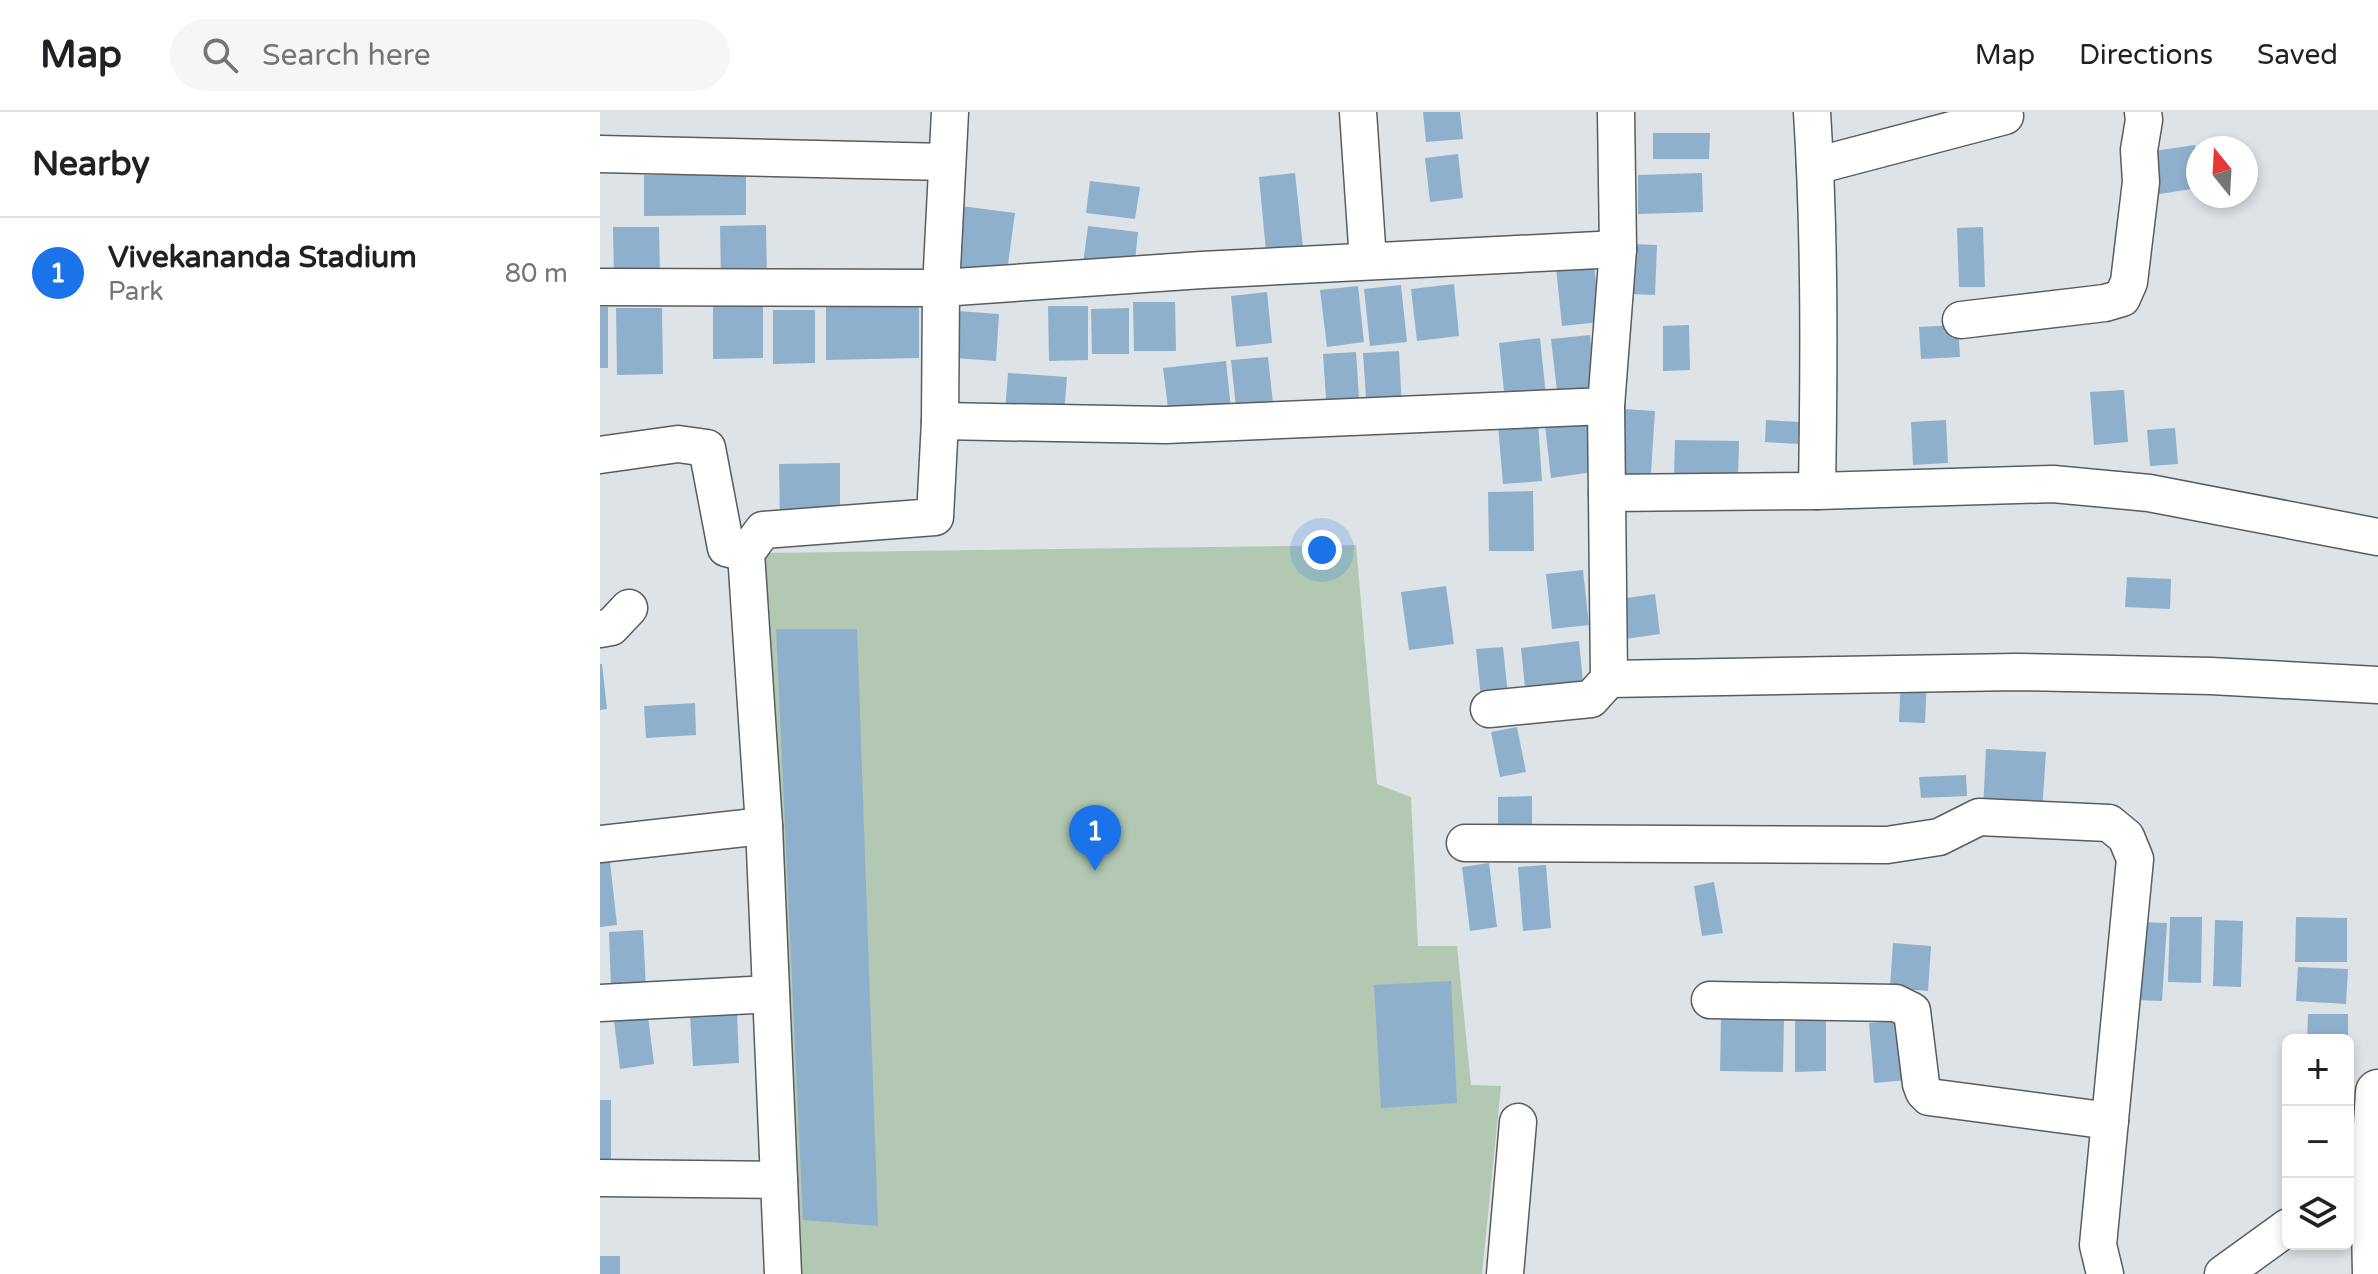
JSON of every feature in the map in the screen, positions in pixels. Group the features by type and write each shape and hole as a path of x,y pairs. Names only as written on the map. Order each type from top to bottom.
{"main road":[{"path":"2375,1274 2369,1161 2378,1092"}],"street":[{"path":"783,1274 764,826 746,553 763,530 935,517 940,421 941,288 950,112"},
{"path":"1358,112 1368,261"},
{"path":"1489,709 1591,699 1609,679 1606,406 1618,249 1616,112"},
{"path":"1812,112 1819,377 1817,491"},
{"path":"1961,320 2105,303 2122,298 2129,282 2141,182 2139,150 2143,112"},
{"path":"1815,166 2005,116"},
{"path":"600,154 947,162"},
{"path":"600,287 941,288 1618,249"},
{"path":"940,421 1166,425 1606,406"},
{"path":"600,455 678,444 707,448 726,548 746,553"},
{"path":"1607,493 2053,484 2149,493 2378,537"},
{"path":"600,629 611,627 629,608"},
{"path":"1609,679 2016,672 2211,676 2378,685"},
{"path":"1465,843 1887,845 1939,837 1979,817 2109,823 2126,837 2135,859 2098,1245 2105,1274"},
{"path":"600,844 764,826"},
{"path":"600,1003 771,994"},
{"path":"1710,1000 1896,1003 1912,1011 1921,1084 1929,1097 2110,1121"},
{"path":"1505,1274 1518,1122"},
{"path":"600,1178 779,1180"},
{"path":"2223,1274 2282,1231"}],"green space":[{"path":"1356,545 1377,784 1411,797 1418,946 1457,946 1471,1085 1501,1086 1482,1274 789,1274 765,553"}],"building":[{"path":"1423,112 1460,112 1463,139 1426,142"},
{"path":"1653,133 1710,133 1709,159 1653,159"},
{"path":"2186,146 2186,190 2147,196 2140,153"},
{"path":"1458,154 1463,198 1430,202 1425,158"},
{"path":"1295,173 1303,247 1266,252 1259,177"},
{"path":"1702,173 1703,212 1638,214 1638,175"},
{"path":"746,174 746,215 644,216 644,175"},
{"path":"1090,181 1140,187 1135,219 1086,213"},
{"path":"961,206 1015,213 1006,279 953,272"},
{"path":"766,225 767,281 721,282 720,226"},
{"path":"1088,226 1138,232 1134,270 1083,264"},
{"path":"613,227 659,227 660,278 614,279"},
{"path":"1983,227 1985,287 1959,287 1957,228"},
{"path":"1633,244 1657,245 1655,295 1631,294"},
{"path":"1594,264 1600,322 1562,326 1556,268"},
{"path":"1454,284 1459,336 1417,341 1411,289"},
{"path":"1401,285 1407,342 1370,346 1364,289"},
{"path":"1358,286 1364,342 1327,347 1320,290"},
{"path":"1267,292 1272,343 1236,347 1231,296"},
{"path":"1133,302 1175,302 1176,351 1134,351"},
{"path":"713,306 763,306 763,358 713,359"},
{"path":"919,306 919,358 826,360 826,307"},
{"path":"1048,306 1088,306 1088,360 1049,361"},
{"path":"600,307 608,307 608,368 600,368"},
{"path":"616,308 662,308 663,374 617,375"},
{"path":"1129,308 1129,354 1092,354 1091,309"},
{"path":"773,310 815,310 815,363 773,364"},
{"path":"958,311 999,314 996,361 955,358"},
{"path":"1689,325 1690,370 1663,371 1663,326"},
{"path":"1958,325 1960,357 1921,359 1919,327"},
{"path":"1590,335 1595,387 1557,391 1551,339"},
{"path":"1540,338 1546,396 1505,401 1499,343"},
{"path":"1399,351 1402,409 1367,412 1363,353"},
{"path":"1356,352 1360,412 1327,414 1323,354"},
{"path":"1268,357 1274,413 1237,417 1231,360"},
{"path":"1226,361 1231,409 1169,416 1163,368"},
{"path":"1008,373 1067,377 1064,415 1005,411"},
{"path":"2124,390 2128,442 2094,445 2090,392"},
{"path":"1622,409 1655,411 1650,488 1618,486"},
{"path":"1766,420 1800,422 1798,444 1765,442"},
{"path":"1946,420 1948,463 1913,465 1911,422"},
{"path":"1538,421 1542,481 1503,484 1498,425"},
{"path":"1587,421 1593,472 1551,478 1545,426"},
{"path":"2175,428 2178,464 2150,466 2147,430"},
{"path":"1675,440 1739,441 1738,478 1674,477"},
{"path":"840,463 840,519 780,519 779,464"},
{"path":"1533,491 1534,551 1489,551 1488,492"},
{"path":"1583,570 1589,625 1552,629 1546,574"},
{"path":"2127,577 2171,579 2170,609 2125,607"},
{"path":"1446,586 1454,644 1409,650 1401,592"},
{"path":"1655,594 1660,634 1618,640 1613,600"},
{"path":"776,629 857,629 878,1226 803,1220"},
{"path":"1579,641 1584,692 1526,698 1521,648"},
{"path":"1503,647 1509,705 1482,708 1476,649"},
{"path":"600,664 607,709 600,710"},
{"path":"1901,676 1927,677 1925,723 1899,722"},
{"path":"695,703 696,735 646,738 644,706"},
{"path":"1517,727 1526,772 1500,777 1491,732"},
{"path":"1986,749 2046,752 2042,813 1983,810"},
{"path":"1966,775 1967,796 1921,798 1919,777"},
{"path":"1532,796 1532,838 1498,838 1498,797"},
{"path":"610,862 617,925 600,927 600,863"},
{"path":"1489,863 1497,927 1470,931 1462,867"},
{"path":"1546,865 1551,928 1523,931 1518,867"},
{"path":"1714,882 1723,933 1702,936 1694,886"},
{"path":"2170,917 2202,917 2201,983 2168,982"},
{"path":"2296,917 2347,918 2347,962 2295,962"},
{"path":"2215,920 2243,921 2241,987 2213,986"},
{"path":"2138,922 2167,923 2162,1001 2134,1000"},
{"path":"643,930 646,988 611,989 609,932"},
{"path":"1893,943 1931,946 1928,991 1890,988"},
{"path":"2298,967 2348,969 2346,1004 2296,1001"},
{"path":"1451,981 1457,1103 1381,1108 1374,985"},
{"path":"737,1012 739,1063 693,1066 690,1015"},
{"path":"2308,1014 2348,1014 2348,1034 2307,1034"},
{"path":"648,1016 654,1064 620,1069 614,1021"},
{"path":"1795,1016 1826,1016 1826,1071 1795,1072"},
{"path":"1721,1017 1784,1018 1783,1072 1720,1071"},
{"path":"1903,1021 1908,1080 1874,1083 1869,1023"},
{"path":"600,1100 611,1100 611,1165 600,1165"},
{"path":"600,1256 620,1256 620,1274 600,1274"}],"place":[{"name":"Vivekananda Stadium","path":"1095,871"}]}
